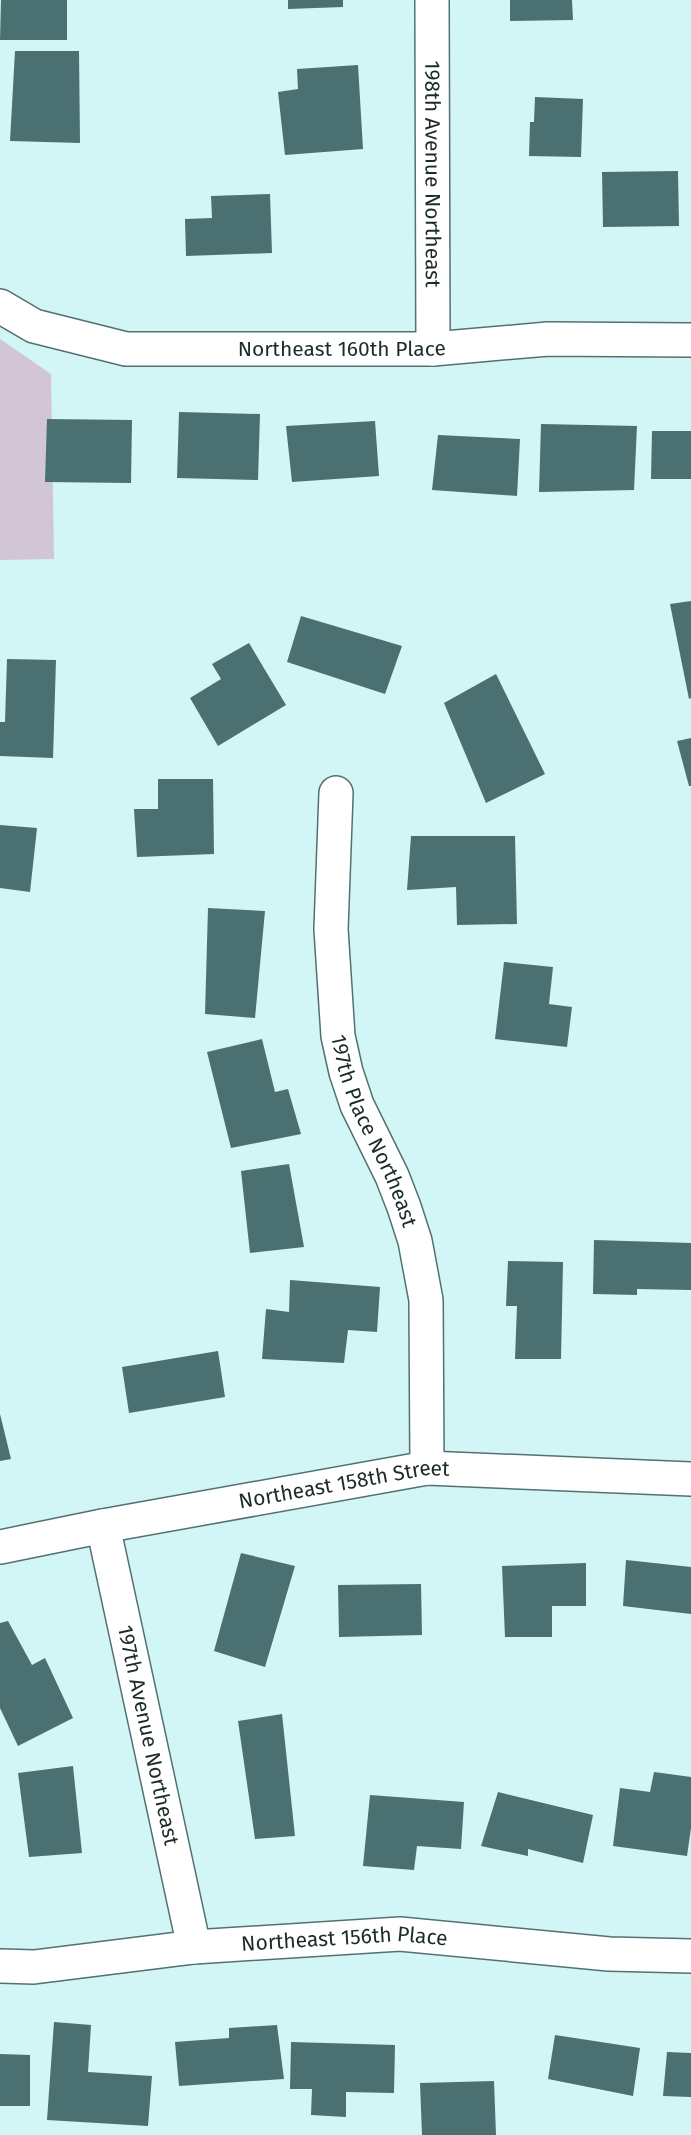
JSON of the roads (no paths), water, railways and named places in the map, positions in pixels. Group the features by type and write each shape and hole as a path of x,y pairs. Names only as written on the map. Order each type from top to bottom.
{"street":[{"name":"198th Avenue Northeast","path":"432,0 433,349"},
{"name":"Northeast 160th Place","path":"0,306 34,326 126,349 433,349 548,339 691,340"},
{"name":"197th Place Northeast","path":"336,793 331,929 338,1036 346,1072 357,1105 392,1176 414,1241 426,1300 427,1468"},
{"name":"Northeast 158th Street","path":"0,1547 103,1526 427,1468 691,1479"},
{"name":"197th Avenue Northeast","path":"103,1526 194,1947"},
{"name":"Northeast 156th Place","path":"0,1966 34,1967 194,1947 400,1934 609,1954 691,1956"}]}
